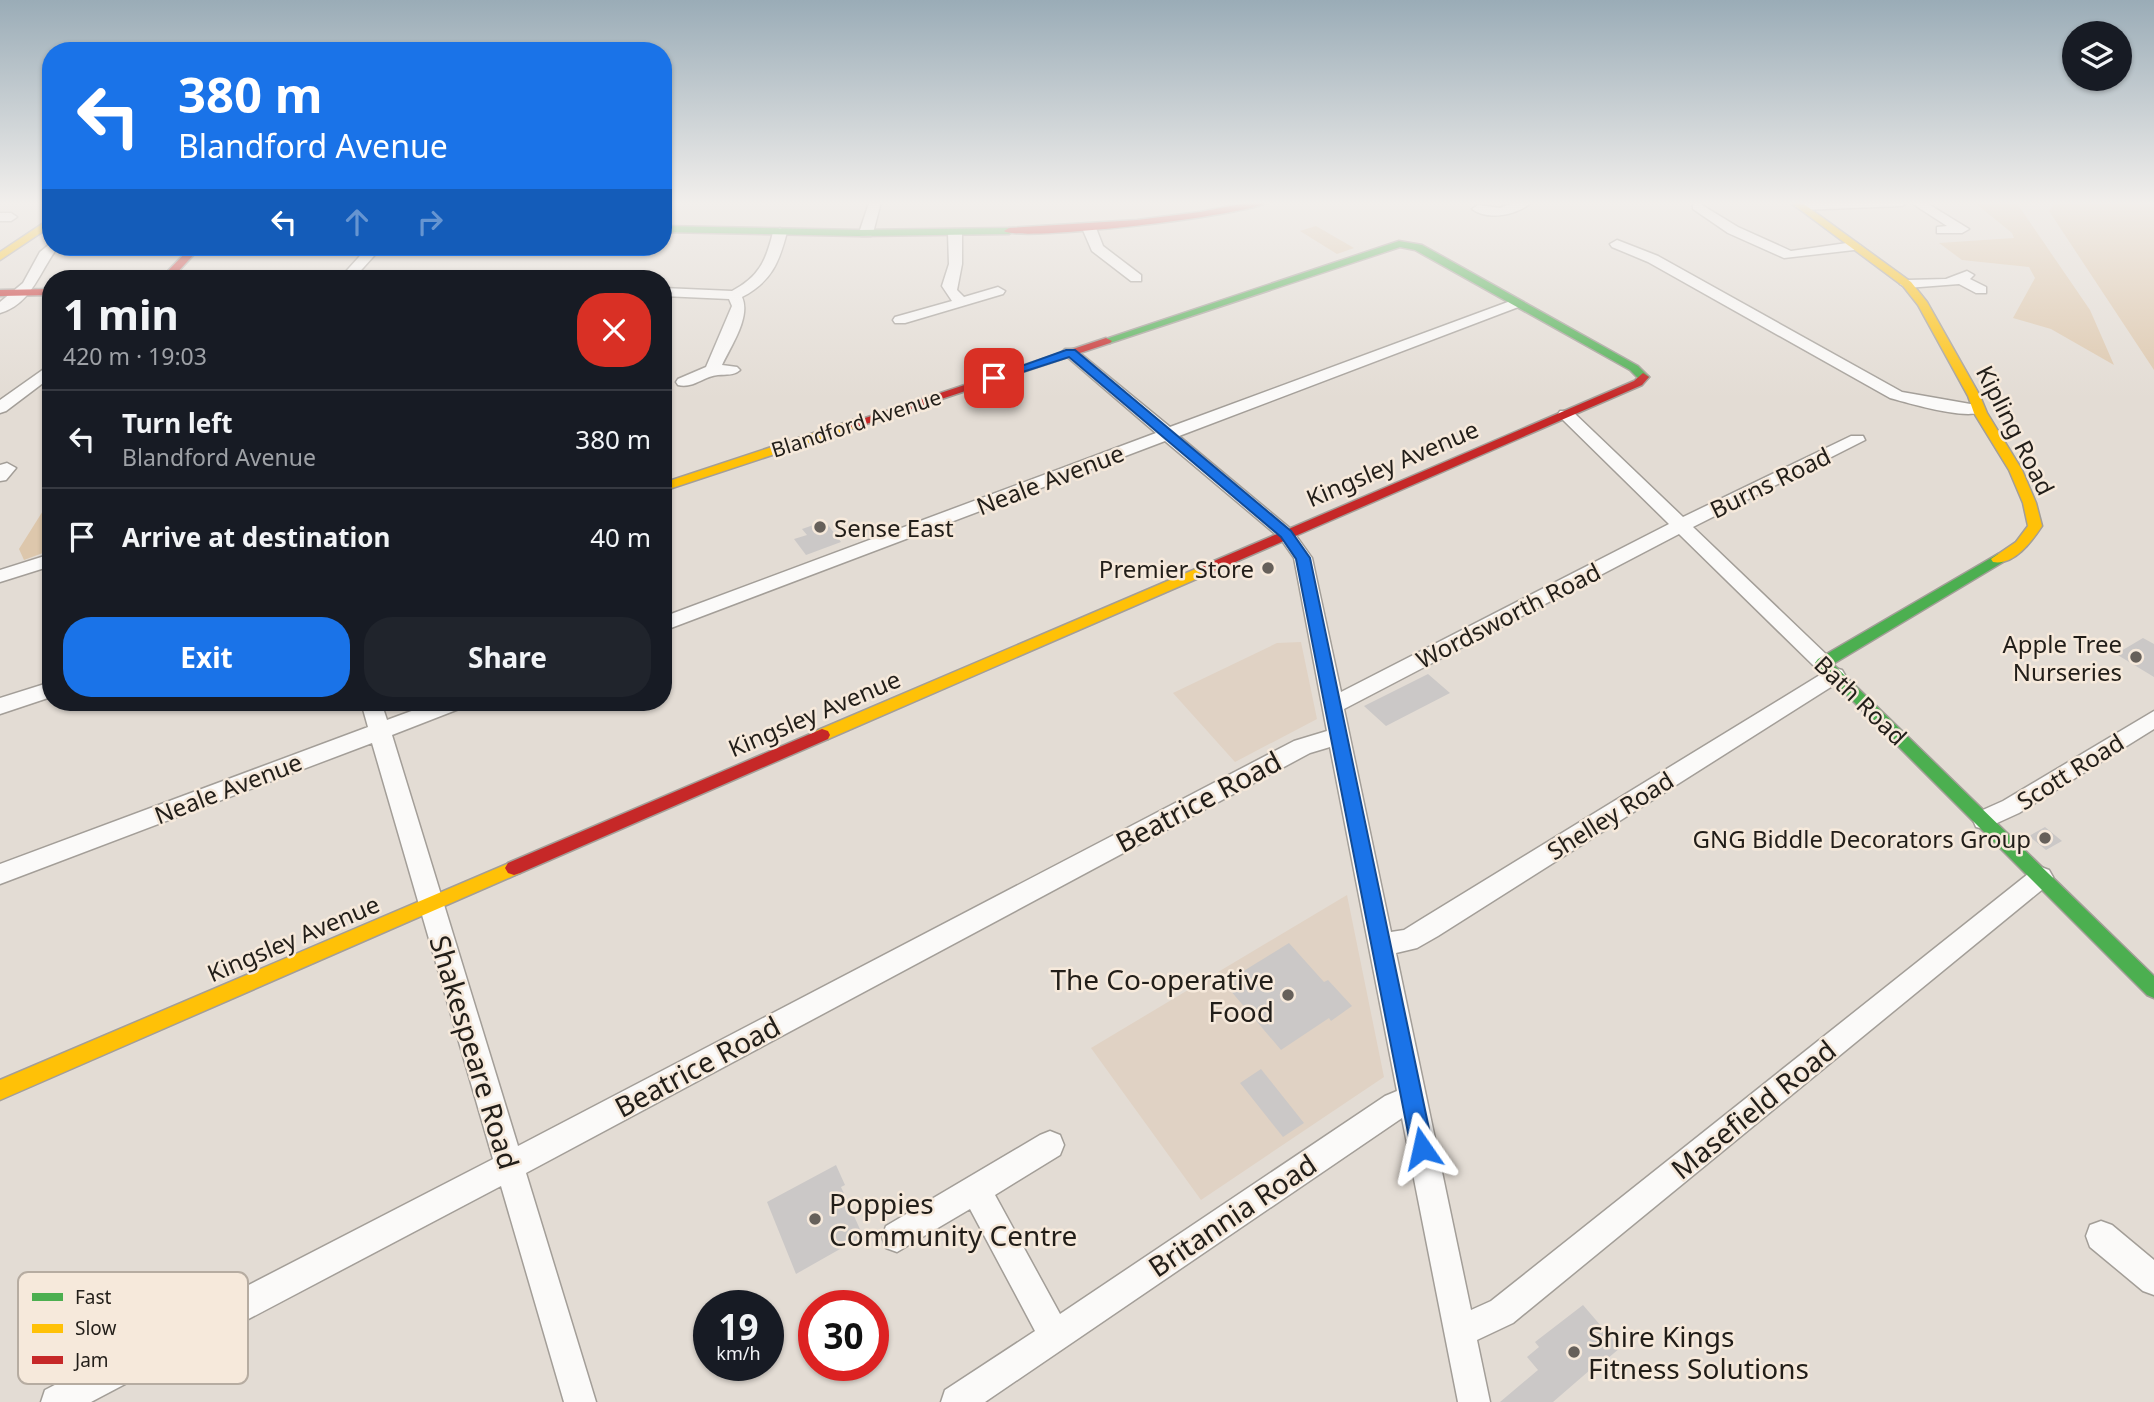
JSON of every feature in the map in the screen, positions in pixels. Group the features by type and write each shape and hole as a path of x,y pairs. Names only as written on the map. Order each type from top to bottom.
{"street":[{"path":"0,309 22,292 33,279 37,267"},
{"path":"672,293 734,295 763,280 771,267"},
{"path":"955,267 948,280 948,288 962,302"},
{"path":"1122,267 1136,278"},
{"name":"Blandford Avenue","path":"672,484 1325,267"},
{"name":"Blandford Avenue","path":"1451,267 1516,303"},
{"path":"1669,267 1896,395 1926,403 1976,410"},
{"path":"1803,267 1806,270"},
{"name":"Kipling Road","path":"1829,669 2021,545 2035,526 2033,506 1992,430 1976,410 1974,396 1923,304 1907,284 1884,267"},
{"path":"1907,284 1964,278 1981,290"},
{"path":"900,320 999,291"},
{"path":"0,293 42,292"},
{"path":"712,370 737,316 739,306 734,295"},
{"name":"Kingsley Avenue","path":"0,1090 1638,383 1643,376 1634,368 1516,303"},
{"name":"Neale Avenue","path":"672,621 1516,303"},
{"path":"1070,352 1286,534 1303,558 1474,1402"},
{"path":"684,382 712,370 732,370"},
{"path":"0,408 42,376"},
{"name":"Bath Road","path":"1566,414 1683,525 2154,989"},
{"name":"Burns Road","path":"1683,525 1857,440"},
{"name":"Wordsworth Road","path":"1333,705 1683,525"},
{"path":"0,576 42,563"},
{"name":"Shelley Road","path":"1381,944 1408,940 1429,928 1829,669"},
{"path":"0,706 42,692"},
{"name":"Shakespeare Road","path":"374,711 580,1402"},
{"name":"Neale Avenue","path":"0,874 433,711"},
{"name":"Scott Road","path":"1984,820 2002,812 2154,719"},
{"name":"Beatrice Road","path":"248,1302 1302,747 1321,740 1340,738"},
{"name":"Masefield Road","path":"1458,1326 1476,1325 1502,1312 2041,877"},
{"name":"Britannia Road","path":"957,1402 1395,1105 1413,1104"},
{"path":"897,1237 1050,1145"},
{"path":"976,1190 1054,1335"},
{"path":"2101,1236 2154,1280"},
{"name":"Beatrice Road","path":"57,1402 92,1384"}],"shaded area":[{"path":"2029,267 2061,267 2090,310 2114,365 2051,329 2013,318 2035,278"},
{"path":"2086,267 2154,267 2154,370"},
{"path":"42,512 42,553 24,560 19,549"},
{"path":"1301,642 1317,719 1235,762 1173,693 1277,643"},
{"path":"1347,895 1384,1077 1201,1200 1091,1048"}],"building":[{"name":"Sense East","path":"825,521 841,542 806,555 794,539 807,535 802,529"},
{"name":"Apple Tree Nurseries","path":"2143,638 2154,644 2154,677 2116,654"},
{"path":"1428,674 1450,693 1386,726 1364,706"},
{"name":"GNG Biddle Decorators Group","path":"2045,827 2062,841 2046,850 2029,836"},
{"name":"The Co-operative Food","path":"1289,943 1324,982 1328,980 1352,1006 1281,1050 1224,983"},
{"path":"1261,1069 1304,1123 1283,1137 1240,1083"},
{"name":"Poppies Community Centre","path":"836,1165 845,1185 841,1187 863,1236 796,1274 767,1202"},
{"name":"Shire Kings Fitness Solutions","path":"1583,1305 1620,1348 1607,1359 1605,1357 1553,1402 1500,1402 1538,1370 1527,1357 1539,1347 1535,1342"}],"traffic: fast":[{"path":"1106,341 1328,267"},
{"path":"1454,267 1634,368 1643,377"},
{"path":"1998,559 1823,663 2154,989"}],"traffic: slow":[{"path":"1884,267 1907,284 1923,304 1981,413 2010,460 2030,503 2035,526 2021,545 1998,559"},
{"path":"672,484 853,424"},
{"path":"822,735 1205,570"},
{"path":"0,1090 514,868"}],"traffic: jam":[{"path":"0,293 42,292"},
{"path":"853,424 1106,341"},
{"path":"1205,570 1638,383 1643,377"},
{"path":"514,868 822,735"}],"place":[{"name":"Sense East","path":"820,527"},
{"name":"Premier Store","path":"1268,568"},
{"name":"Apple Tree Nurseries","path":"2136,657"},
{"name":"GNG Biddle Decorators Group","path":"2045,838"},
{"name":"The Co-operative Food","path":"1288,995"},
{"name":"Poppies Community Centre","path":"815,1219"},
{"name":"Shire Kings Fitness Solutions","path":"1574,1352"}],"route":[{"path":"994,378 1070,352 1286,534 1303,558 1422,1148"}]}
